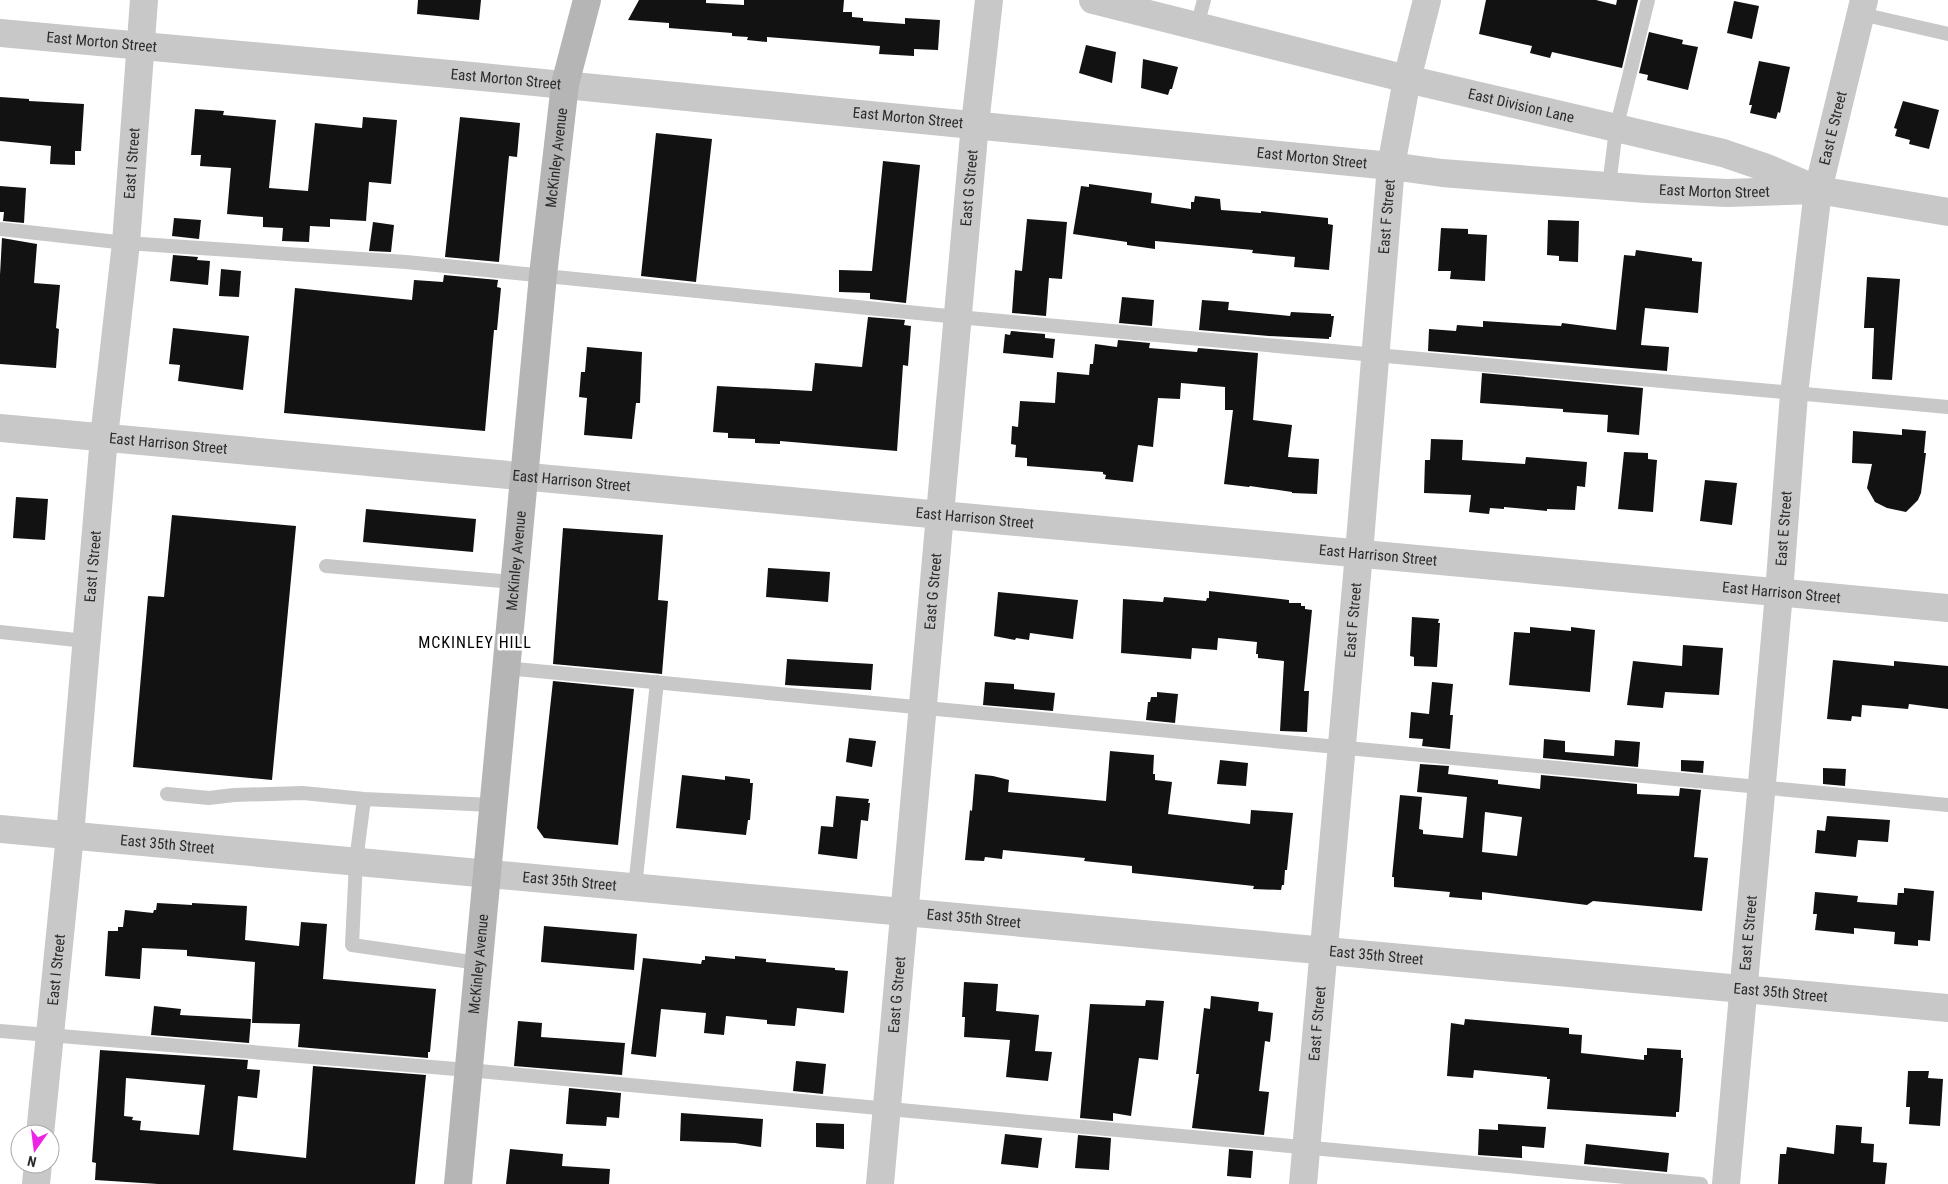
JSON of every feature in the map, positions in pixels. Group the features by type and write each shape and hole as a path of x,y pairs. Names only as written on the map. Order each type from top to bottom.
{"street":[{"name":"East I Street","path":"41,1124 70,835 104,437 126,243 144,0"},
{"name":"McKinley Avenue","path":"458,1184 543,275 565,84 587,0"},
{"name":"East G Street","path":"880,1184 975,124 989,0"},
{"name":"East Division Lane","path":"1093,0 1407,79 1723,153 1767,168 1818,190 1948,212"},
{"name":"East F Street","path":"1303,1184 1360,553 1391,166 1407,79 1427,0"},
{"name":"East E Street","path":"1726,1184 1779,593 1794,394 1818,190 1862,7"},
{"name":"East Morton Street","path":"0,33 565,84 1391,166 1442,173 1727,194 1818,190"},
{"name":"East Harrison Street","path":"0,428 1948,608"},
{"name":"East 35th Street","path":"0,829 1948,1008"}],"lane":[{"path":"1198,26 1204,0"},
{"path":"1609,186 1616,129 1648,0"},
{"path":"1862,7 1948,34"},
{"path":"0,229 126,243 406,262 958,317 1948,407"},
{"path":"326,566 513,582"},
{"path":"0,632 86,641"},
{"path":"505,668 1948,805"},
{"path":"635,887 657,682"},
{"path":"167,794 209,798 234,795 303,793 364,799 492,805"},
{"path":"364,799 356,861 352,944 478,963"},
{"path":"0,1031 468,1070 1701,1184"}],"building":[{"path":"418,0 481,0 479,20 417,14"},
{"path":"639,0 706,0 706,3 744,5 744,0 844,0 843,12 852,12 852,17 863,18 863,21 905,24 905,18 940,20 938,50 914,49 914,56 879,54 880,46 767,37 767,42 747,40 748,37 732,36 732,33 669,28 669,23 628,20"},
{"path":"1486,0 1596,0 1616,5 1617,0 1638,0 1622,68 1552,52 1550,58 1530,53 1532,46 1479,34"},
{"path":"1734,1 1759,6 1752,39 1727,33"},
{"path":"1649,32 1683,40 1682,44 1698,47 1688,90 1647,80 1648,75 1639,73"},
{"path":"1086,45 1116,52 1112,83 1079,73"},
{"path":"1143,59 1178,67 1172,89 1170,89 1168,95 1141,88"},
{"path":"1759,61 1790,67 1780,113 1778,112 1776,119 1750,113 1752,105 1749,105"},
{"path":"0,97 29,99 29,101 84,104 81,151 75,151 75,165 50,164 51,146 0,141"},
{"path":"1903,101 1939,110 1929,149 1909,144 1910,140 1895,136 1897,129 1894,128"},
{"path":"195,109 224,111 223,115 276,120 269,188 308,191 315,123 362,128 363,117 397,120 391,184 369,182 366,221 330,219 330,227 310,226 309,242 282,241 283,228 263,227 263,217 227,214 231,168 200,166 201,155 191,155"},
{"path":"460,117 520,123 517,157 509,156 499,262 445,257"},
{"path":"656,133 712,139 696,282 641,276"},
{"path":"883,161 920,165 906,303 870,299 870,293 839,292 839,270 872,271"},
{"path":"1089,184 1152,193 1151,203 1191,209 1191,202 1194,202 1195,196 1220,199 1221,210 1261,213 1261,211 1328,218 1328,224 1333,225 1329,270 1294,267 1295,257 1252,253 1253,250 1155,241 1155,249 1127,245 1127,242 1073,234 1081,186 1089,187"},
{"path":"0,186 26,188 24,223 3,221 4,212 0,212"},
{"path":"174,218 201,220 199,239 172,236"},
{"path":"1027,219 1067,222 1062,279 1049,278 1046,316 1012,313 1015,270 1022,271"},
{"path":"1548,220 1579,221 1578,262 1559,261 1559,256 1547,255"},
{"path":"373,222 394,225 391,252 369,251"},
{"path":"1441,228 1468,229 1468,234 1487,235 1485,281 1450,279 1451,271 1438,271"},
{"path":"2,238 37,244 34,283 60,285 56,328 59,329 56,368 0,364"},
{"path":"1636,250 1692,258 1692,261 1702,262 1698,313 1645,308 1641,345 1669,347 1667,371 1428,351 1429,329 1456,331 1457,325 1483,327 1483,321 1561,326 1562,323 1616,330 1624,255 1635,256"},
{"path":"173,255 198,257 197,260 210,261 208,285 170,281"},
{"path":"221,269 241,271 239,297 219,296"},
{"path":"444,275 498,280 497,287 501,288 497,330 494,330 485,431 284,413 295,288 412,300 414,280 443,282"},
{"path":"1867,277 1900,279 1892,380 1872,379 1874,328 1864,328"},
{"path":"1122,297 1154,300 1152,326 1119,323"},
{"path":"1202,300 1229,302 1228,310 1290,316 1291,312 1331,314 1331,316 1334,316 1331,337 1329,339 1269,336 1199,330"},
{"path":"868,317 905,320 904,325 911,326 908,366 903,365 897,451 780,441 780,444 755,443 755,439 728,438 728,433 713,432 717,386 812,391 815,363 862,367"},
{"path":"173,328 249,336 243,390 178,381 180,365 169,364"},
{"path":"1011,331 1045,334 1045,338 1055,339 1053,358 1003,353 1005,334 1010,335"},
{"path":"1118,340 1150,343 1149,348 1197,352 1198,348 1258,353 1253,420 1292,425 1288,457 1319,459 1317,494 1292,493 1224,484 1233,410 1225,410 1225,387 1181,383 1180,399 1158,398 1153,447 1138,445 1133,482 1105,479 1106,475 1103,472 1027,466 1027,458 1015,457 1016,445 1011,444 1012,426 1018,427 1020,401 1055,403 1057,372 1089,375 1090,364 1093,364 1095,344 1117,347"},
{"path":"587,347 642,352 640,403 636,403 632,439 584,435 587,398 579,397 581,372 585,372"},
{"path":"1482,373 1643,388 1639,435 1607,432 1608,415 1563,412 1563,409 1480,403"},
{"path":"1902,429 1926,431 1924,453 1926,453 1921,493 1918,500 1906,512 1887,508 1875,502 1867,488 1872,464 1852,463 1853,431 1902,435"},
{"path":"1431,439 1463,440 1462,460 1525,464 1526,457 1587,462 1585,487 1577,486 1575,510 1547,509 1547,511 1504,507 1504,509 1490,508 1489,514 1469,512 1471,495 1424,493 1425,460 1430,460"},
{"path":"1624,452 1648,453 1648,459 1657,460 1653,512 1618,509"},
{"path":"1705,480 1737,483 1732,525 1700,521"},
{"path":"16,497 48,499 45,540 13,538"},
{"path":"366,509 476,519 473,552 363,542"},
{"path":"172,515 296,526 272,780 133,767 148,596 164,597"},
{"path":"563,528 663,535 658,600 668,601 662,674 553,664"},
{"path":"768,568 830,572 828,602 766,597"},
{"path":"1209,591 1289,600 1289,603 1301,603 1301,606 1305,606 1305,609 1312,610 1304,691 1309,691 1307,732 1280,731 1284,661 1258,658 1258,654 1256,654 1257,642 1218,638 1217,650 1192,648 1191,659 1121,653 1123,599 1163,602 1164,597 1206,601 1209,598"},
{"path":"998,592 1078,600 1073,639 1030,633 1029,640 1016,638 1015,640 994,636"},
{"path":"1412,617 1439,619 1437,667 1414,666 1414,657 1410,656"},
{"path":"1530,627 1571,631 1571,627 1595,630 1590,692 1509,685 1514,632 1530,633"},
{"path":"1683,645 1723,648 1719,695 1665,692 1663,708 1627,705 1633,661 1682,666"},
{"path":"787,659 873,664 871,690 785,685"},
{"path":"1833,660 1894,666 1894,661 1948,666 1948,709 1909,704 1908,709 1862,705 1861,717 1852,716 1851,721 1827,719"},
{"path":"553,681 634,689 618,845 544,838 537,828"},
{"path":"985,682 1014,684 1014,689 1055,693 1053,711 983,705"},
{"path":"1432,682 1453,684 1450,715 1453,715 1450,749 1422,746 1423,739 1409,738 1411,712 1429,714"},
{"path":"1157,692 1178,694 1175,723 1146,720 1148,702 1150,702 1151,697 1157,697"},
{"path":"849,738 876,741 872,767 846,762"},
{"path":"1544,739 1565,741 1565,752 1614,756 1615,740 1640,742 1638,767 1543,758"},
{"path":"1110,751 1154,755 1153,774 1155,774 1155,780 1172,782 1168,814 1250,824 1251,810 1293,813 1287,870 1285,870 1284,885 1282,885 1281,890 1253,889 1254,886 1132,873 1132,866 1084,861 1085,858 1003,850 1002,859 985,857 984,861 965,860 975,774 1009,780 1008,792 1106,801"},
{"path":"1220,760 1248,763 1246,786 1217,784"},
{"path":"1681,760 1704,761 1703,773 1681,771"},
{"path":"1420,764 1449,766 1448,774 1498,780 1498,784 1540,789 1541,775 1637,784 1637,794 1679,796 1680,788 1701,790 1694,857 1708,858 1702,911 1593,901 1587,905 1482,892 1482,900 1449,897 1450,892 1394,887 1394,877 1392,877 1400,795 1422,797 1419,829 1423,830 1423,834 1463,838 1467,797 1417,792","holes":["1485,812 1522,817 1517,856 1482,852"]},
{"path":"1823,768 1846,769 1845,786 1823,784"},
{"path":"682,775 725,780 725,776 750,779 750,783 753,783 750,820 748,820 746,835 676,828"},
{"path":"836,796 869,799 868,821 861,820 857,859 818,854 821,826 833,827"},
{"path":"1827,816 1890,820 1888,842 1858,840 1856,857 1815,853 1817,830 1825,831"},
{"path":"1904,888 1934,891 1930,941 1918,940 1918,946 1894,944 1895,932 1854,928 1854,934 1815,930 1817,914 1813,914 1815,892 1858,896 1857,902 1897,905 1898,893 1904,893"},
{"path":"157,903 247,906 245,940 299,946 301,922 327,924 323,979 436,989 428,1058 298,1047 300,1024 252,1023 255,962 187,956 187,950 142,948 140,979 105,976 108,931 118,931 118,927 123,927 125,910 153,913 156,910"},
{"path":"544,926 637,934 634,970 541,962"},
{"path":"705,956 735,959 735,956 766,959 766,962 835,968 835,970 848,971 844,1013 797,1008 795,1026 767,1024 767,1020 726,1016 724,1035 704,1033 706,1013 661,1009 656,1057 631,1054 643,958 701,964 702,960 705,960"},
{"path":"964,982 998,984 996,1011 1039,1015 1035,1051 1052,1052 1048,1081 1006,1077 1010,1040 964,1037 965,1017 962,1017"},
{"path":"1211,996 1259,1002 1258,1011 1273,1013 1270,1042 1265,1041 1259,1091 1269,1092 1264,1135 1192,1128 1199,1074 1196,1074 1204,1008 1210,1009"},
{"path":"1146,1000 1164,1001 1158,1060 1139,1058 1131,1116 1113,1113 1113,1121 1080,1118 1090,1004 1145,1006"},
{"path":"154,1006 181,1009 180,1015 251,1019 249,1043 151,1035"},
{"path":"1465,1019 1569,1028 1569,1034 1582,1035 1581,1053 1644,1060 1644,1055 1647,1055 1647,1048 1681,1050 1681,1058 1683,1058 1679,1112 1676,1112 1676,1117 1547,1109 1550,1079 1547,1079 1547,1077 1474,1070 1473,1078 1447,1076 1451,1023 1464,1025"},
{"path":"518,1021 542,1023 541,1037 625,1043 622,1075 514,1066"},
{"path":"100,1050 248,1060 247,1069 260,1070 257,1098 238,1096 233,1150 306,1158 313,1066 426,1075 415,1184 158,1184 95,1180 96,1163 92,1162","holes":["126,1078 205,1085 199,1135 140,1130 141,1121 132,1120 133,1117 124,1116"]},
{"path":"796,1061 826,1064 823,1094 793,1091"},
{"path":"1908,1071 1929,1071 1928,1078 1943,1079 1940,1126 1909,1124 1910,1107 1906,1107"},
{"path":"569,1088 621,1093 619,1118 607,1117 606,1126 566,1124"},
{"path":"681,1113 763,1119 761,1147 735,1143 680,1141"},
{"path":"816,1123 844,1124 844,1149 816,1147"},
{"path":"1498,1124 1546,1127 1544,1148 1522,1146 1522,1158 1478,1155 1479,1129 1498,1130"},
{"path":"1836,1125 1862,1127 1861,1143 1874,1144 1873,1162 1887,1163 1885,1184 1778,1184 1780,1154 1786,1154 1787,1147 1834,1154"},
{"path":"1005,1134 1042,1138 1038,1168 1001,1164"},
{"path":"1078,1135 1111,1138 1109,1170 1075,1168"},
{"path":"1586,1144 1669,1153 1667,1172 1584,1164"},
{"path":"510,1149 563,1154 562,1166 610,1169 609,1184 506,1184"},
{"path":"1229,1149 1253,1151 1251,1178 1227,1176"}],"district":[{"name":"MCKINLEY HILL","path":"475,642"}]}
